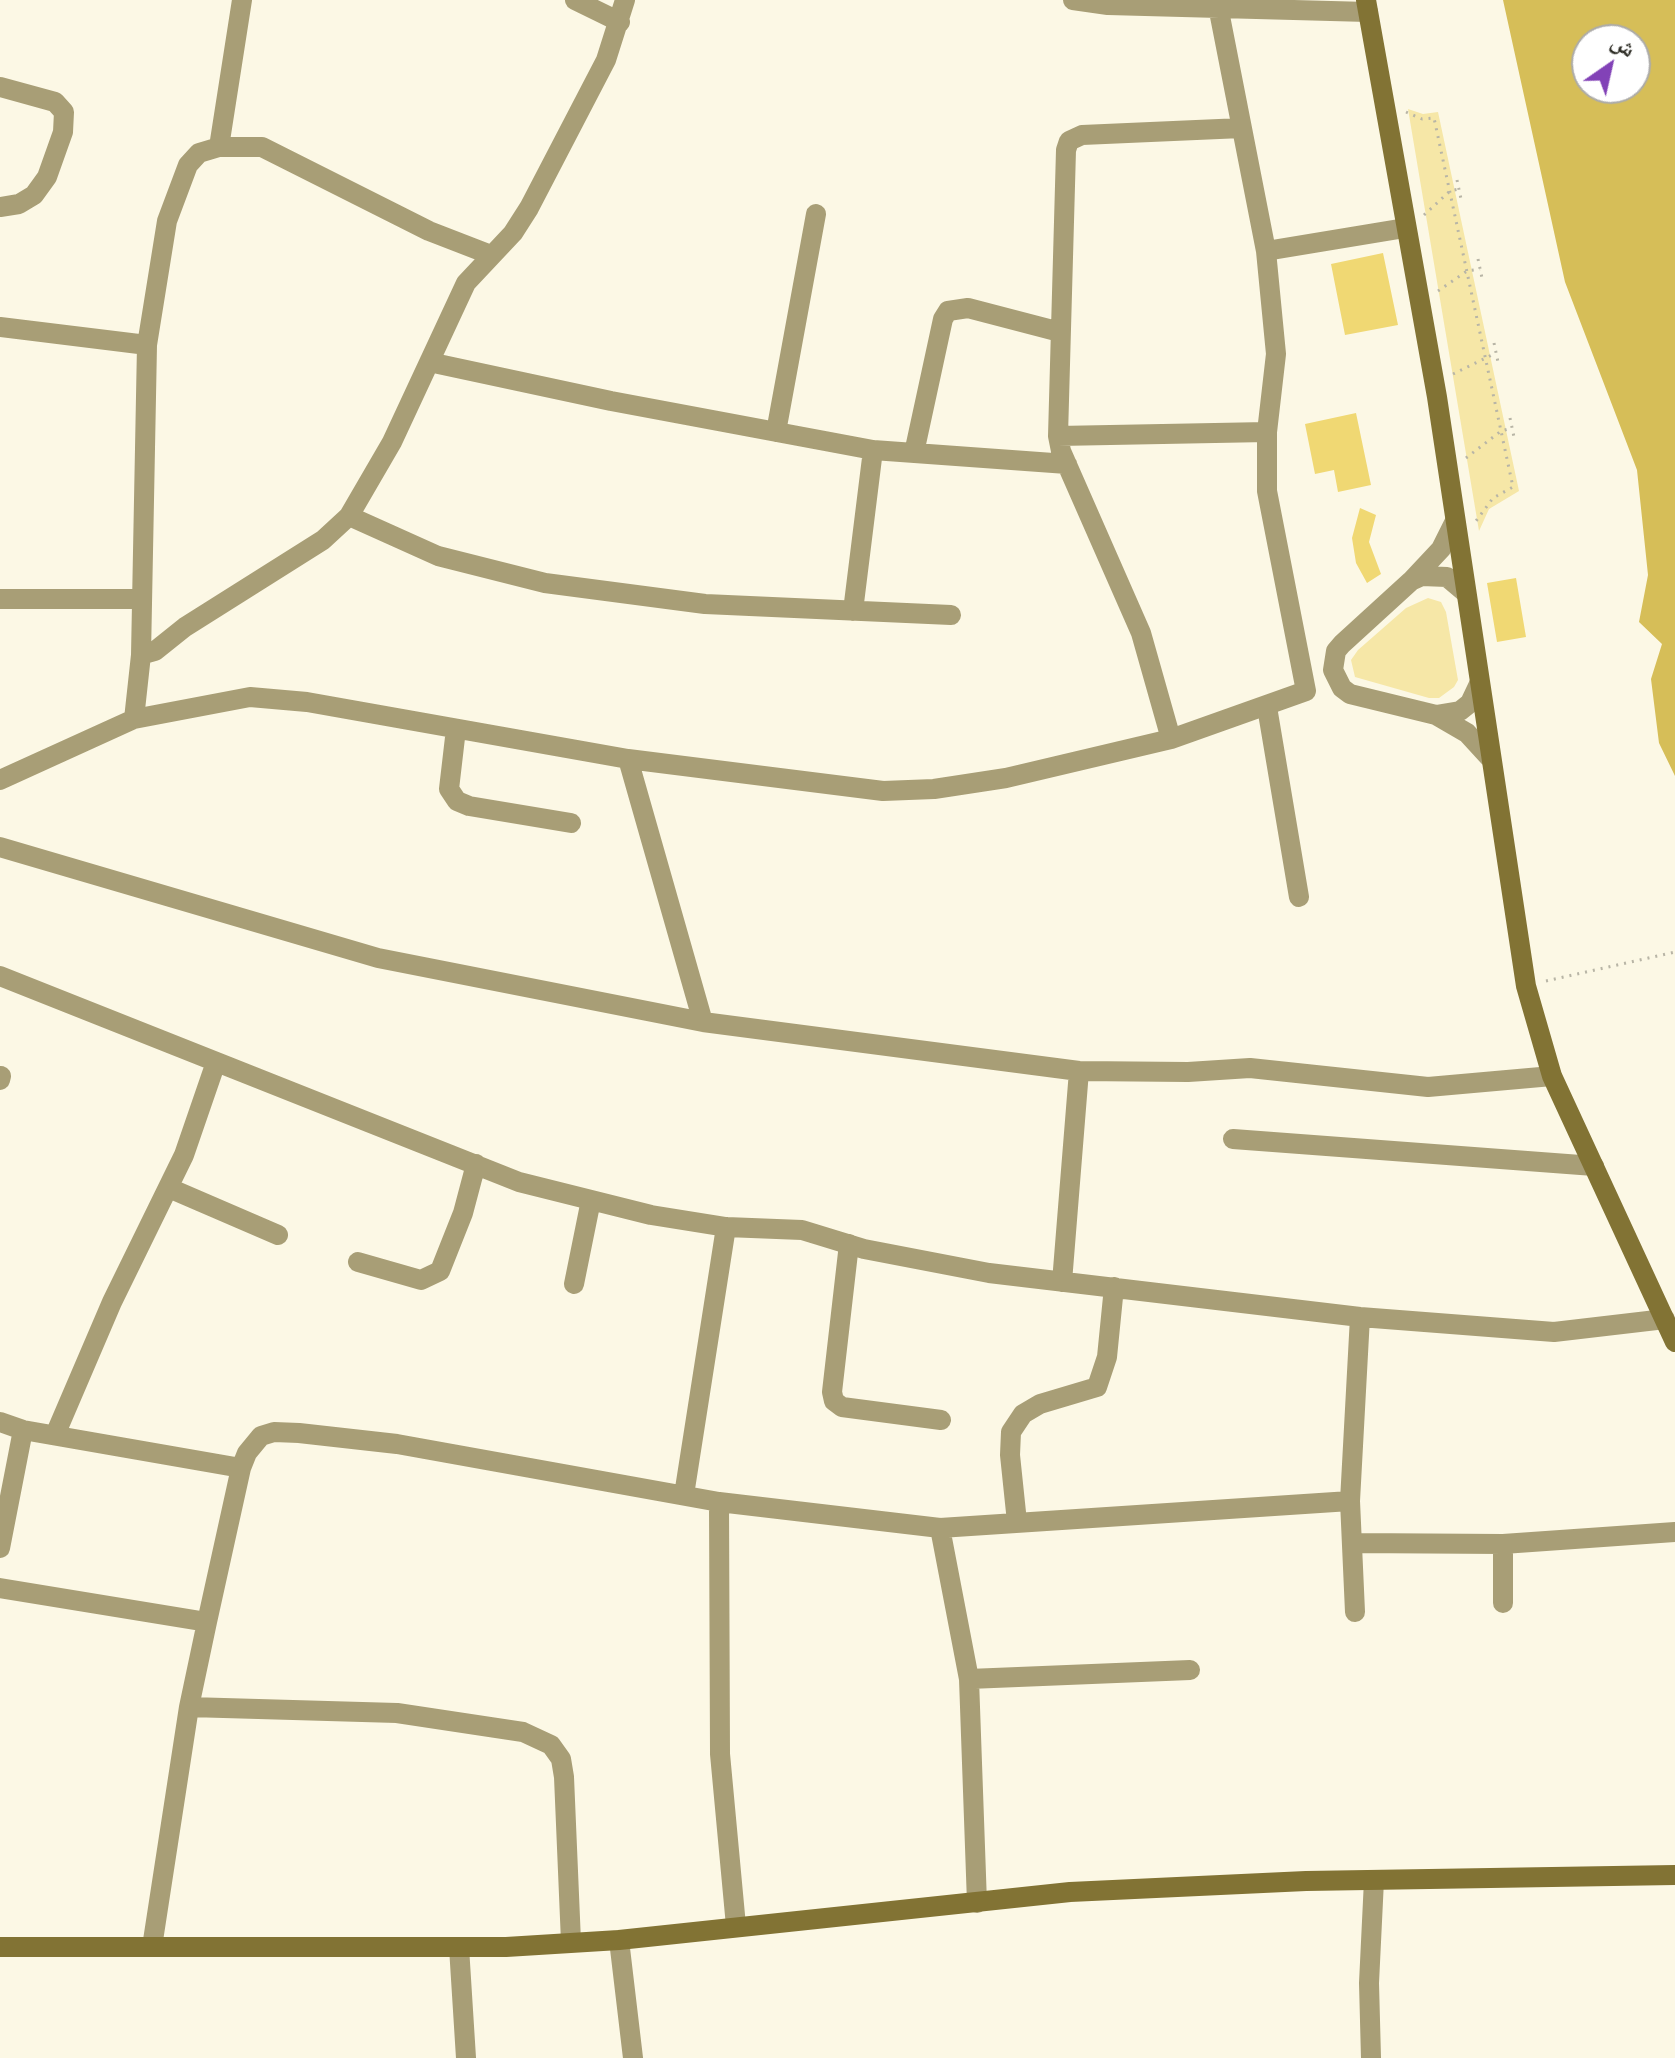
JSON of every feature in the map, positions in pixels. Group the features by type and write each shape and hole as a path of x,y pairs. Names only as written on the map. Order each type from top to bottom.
{"main road":[{"path":"1367,6 1405,228 1464,526 1466,593 1526,986 1552,1076 1675,1342"},
{"path":"0,1947 459,1947 619,1940 1070,1892 1374,1880 1675,1875"}],"street":[{"path":"219,147 242,0"},
{"path":"575,0 620,22"},
{"path":"141,655 155,651 185,627 323,540 349,516 392,442 466,283 513,233 529,208 606,60 625,0"},
{"path":"1073,0 1108,5 1367,6"},
{"path":"1218,6 1266,251 1276,354 1267,432 1267,491 1306,691"},
{"path":"0,87 55,102 64,112 63,132 41,186 34,195 19,204 0,207"},
{"path":"1171,739 1141,633 1067,464 1058,436 1069,141 1082,135 1242,128"},
{"path":"134,719 141,655 147,345 167,221 178,185 199,153 219,147 262,147 429,231 491,255"},
{"path":"776,432 816,214"},
{"path":"1266,251 1405,228"},
{"path":"914,453 943,319 948,311 968,308 1060,332"},
{"path":"0,327 147,345"},
{"path":"429,362 873,450 1067,464"},
{"path":"1058,436 1267,432"},
{"path":"853,611 873,450"},
{"path":"349,516 438,556 545,583 705,604 951,615"},
{"path":"1306,691 1336,651 1464,526"},
{"path":"1411,581 1422,576 1447,577 1466,593"},
{"path":"0,599 141,599"},
{"path":"1336,651 1333,670 1342,688 1350,694"},
{"path":"1436,715 1460,711 1470,703 1479,684"},
{"path":"0,780 134,719 221,700 274,697 628,759 853,788 907,790 1006,778 1171,739 1306,691 1350,694 1436,715 1467,733 1489,757"},
{"path":"1267,707 1299,897"},
{"path":"456,729 449,789 457,801 469,806 571,823"},
{"path":"628,759 703,1022"},
{"path":"0,847 378,958 703,1022 1079,1071 1188,1072 1259,1068 1428,1087 1552,1076"},
{"path":"0,976 519,1182 591,1200 726,1227 802,1230 926,1262 1062,1282 1360,1317 1543,1332 1665,1319"},
{"path":"55,1435 112,1302 169,1188 193,1132 216,1062"},
{"path":"1062,1282 1079,1071"},
{"path":"1233,1139 1594,1166"},
{"path":"358,1262 421,1280 440,1271 463,1213 476,1164"},
{"path":"169,1188 278,1235"},
{"path":"574,1284 591,1200"},
{"path":"684,1495 726,1227"},
{"path":"849,1244 832,1392 834,1401 842,1407 941,1420"},
{"path":"1017,1522 1010,1455 1011,1432 1023,1414 1040,1404 1097,1387 1107,1357 1114,1287"},
{"path":"1355,1612 1350,1501 1360,1317"},
{"path":"0,1422 23,1430 241,1468"},
{"path":"0,1548 23,1430"},
{"path":"152,1947 189,1707 241,1468 253,1443 274,1432 427,1448 719,1502 940,1528 1350,1501"},
{"path":"719,1502 720,1754 736,1926"},
{"path":"940,1528 969,1679 977,1903"},
{"path":"1352,1543 1503,1544 1675,1532"},
{"path":"1503,1544 1503,1603"},
{"path":"0,1588 207,1622"},
{"path":"969,1679 1190,1670"},
{"path":"189,1707 397,1713 523,1732 551,1745 561,1759 564,1777 571,1942"},
{"path":"1371,2058 1369,1983 1374,1880"},
{"path":"619,1940 633,2058"},
{"path":"459,1947 466,2058"}],"path":[{"path":"1403,110 1422,119 1434,118 1513,487 1487,504 1464,526"},
{"path":"1457,180 1461,199"},
{"path":"1405,228 1450,191 1459,189"},
{"path":"1478,259 1482,278"},
{"path":"1433,295 1467,271 1480,269"},
{"path":"1494,343 1498,362"},
{"path":"1447,377 1485,355 1496,353"},
{"path":"1510,418 1514,437"},
{"path":"1461,462 1501,431 1512,428"},
{"path":"1526,986 1675,952"}],"shaded area":[{"path":"1503,0 1675,0 1675,776 1659,743 1651,679 1662,644 1639,622 1648,575 1637,470 1565,282"},
{"path":"1408,109 1423,114 1438,112 1519,491 1489,509 1479,531"},
{"path":"1428,598 1441,602 1446,612 1458,680 1454,687 1439,698 1429,698 1355,677 1351,660 1358,650 1406,608"}],"building":[{"path":"1383,253 1398,325 1345,335 1331,264"},
{"path":"1356,413 1371,485 1338,492 1334,470 1315,474 1305,424"},
{"path":"1360,508 1376,515 1369,542 1381,574 1367,583 1356,563 1352,538"},
{"path":"1516,578 1526,637 1497,642 1487,583"}]}
